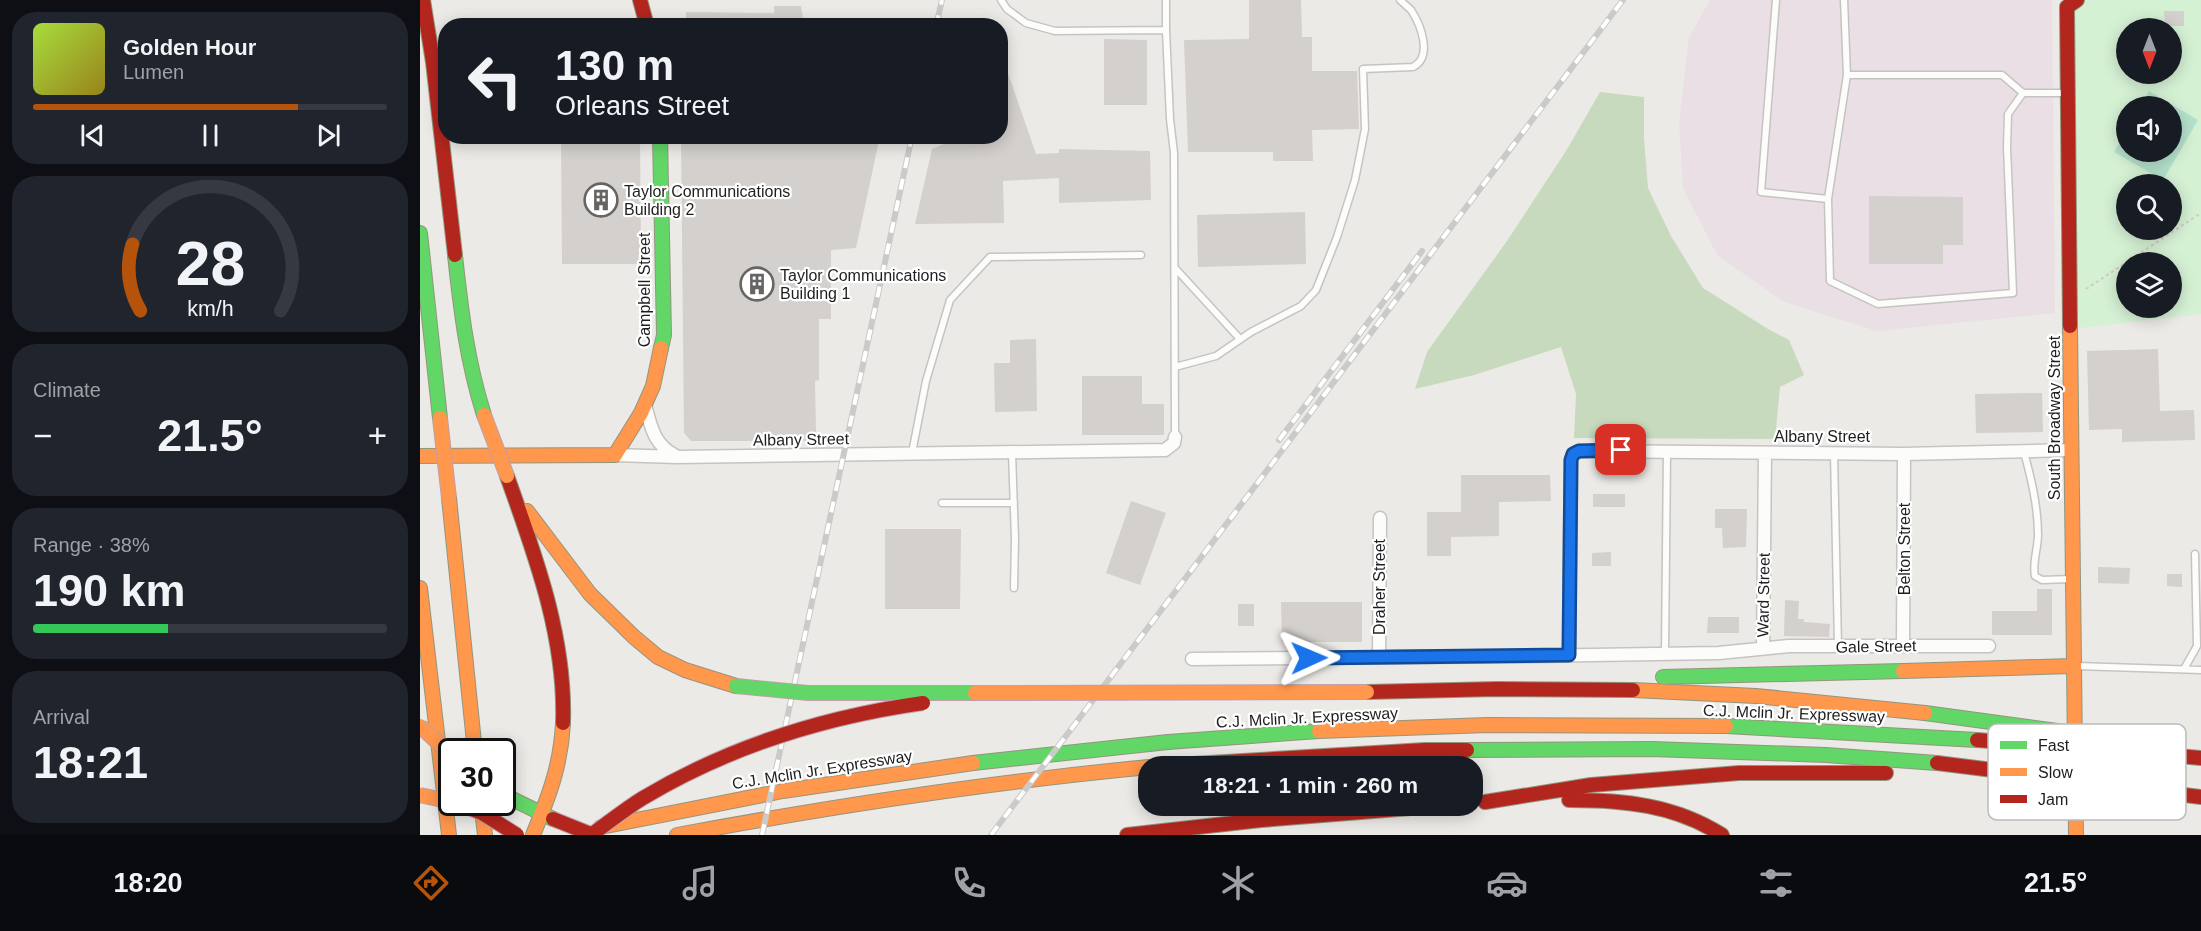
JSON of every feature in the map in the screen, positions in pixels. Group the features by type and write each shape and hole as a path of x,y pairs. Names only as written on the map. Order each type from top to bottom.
{"main road":[{"path":"423,0 438,106"},
{"path":"431,0 433,62"},
{"path":"640,0 645,18"},
{"name":"South Broadway Street","path":"2071,2 2068,93 2072,724"},
{"path":"442,144 465,343 474,384 542,574 558,637 564,717 558,764 547,802 533,835"},
{"name":"Campbell Street","path":"615,456 645,405 659,363 664,335 660,144"},
{"path":"420,233 474,738"},
{"name":"Albany Street","path":"420,456 615,456"},
{"path":"507,476 548,541 590,594 633,637 658,657 685,670 736,686 808,693 1367,692 1563,688 1713,693 1824,701 2010,724"},
{"path":"420,588 448,831"},
{"path":"1563,688 1642,677 2072,666"},
{"path":"516,801 592,835 641,799 684,775 772,737 818,724 910,705 1014,693"},
{"name":"C.J. Mclin Jr. Expressway","path":"564,835 702,805 903,772 1008,758 1275,734 1392,728 1562,724 1725,726 1857,731 1988,741"},
{"path":"420,726 438,743"},
{"path":"1326,756 1425,750 1652,749 1901,760 1988,770"},
{"path":"2186,757 2201,759"},
{"path":"677,835 942,791 1138,768"},
{"path":"1483,801 1592,785 1739,773 1988,772"},
{"path":"420,795 438,799"},
{"path":"2186,795 2201,797"},
{"path":"1483,802 1596,800 1659,807 1694,817 1722,835"},
{"path":"483,816 485,835"},
{"path":"487,816 517,835"},
{"path":"1127,835 1311,816"}],"street":[{"path":"645,405 652,433 659,444 677,457"},
{"name":"Albany Street","path":"615,456 1165,450 1174,443 1175,437"},
{"name":"Albany Street","path":"1569,655 1571,460 1573,454 1579,451 1904,454 2071,450"},
{"name":"Ward Street","path":"1670,654 1719,653 1763,648 1764,453"},
{"name":"Belton Street","path":"1903,645 1904,454"},
{"name":"Draher Street","path":"1379,657 1380,518"},
{"name":"Gale Street","path":"1763,648 1989,646"},
{"path":"1192,659 1670,654"}],"lane":[{"path":"1001,0 1007,9 1026,23 1047,30 1166,30"},
{"path":"1166,0 1170,119 1174,153 1175,437"},
{"path":"1175,367 1216,356 1240,339 1301,306 1316,290 1337,237 1355,180 1365,129 1363,69 1413,67 1423,58 1422,37 1410,10 1400,0"},
{"path":"1776,0 1761,192 1828,199"},
{"path":"1844,0 1847,75 1828,199 1830,281 1878,304 2013,293 2007,158 2008,114 2023,93"},
{"path":"1847,75 2002,75 2023,93 2068,93"},
{"path":"912,454 926,381 950,300 990,257 1141,255"},
{"path":"1174,267 1240,339"},
{"path":"1667,451 1670,654"},
{"path":"1012,452 1014,588"},
{"path":"1834,452 1838,646"},
{"path":"2024,452 2031,476 2037,518 2038,548 2035,576 2042,580 2072,579"},
{"path":"942,503 1014,503"},
{"path":"2184,669 2197,646 2195,554"},
{"path":"2072,666 2201,670"}],"path":[{"path":"2070,300 2201,213"}],"shaded area":[{"path":"1710,0 2052,0 2055,313 1877,331 1784,302 1717,255 1683,188 1679,123 1689,37"}],"green space":[{"path":"2077,0 2201,0 2201,314 2182,316 2182,252 2116,252 2116,318 2166,318 2070,329 2067,7"},
{"path":"2149,91 2157,96 2146,96"},
{"path":"1600,92 1644,97 1644,138 1648,188 1671,236 1703,288 1789,340 1804,375 1780,387 1775,439 1574,438 1576,394 1561,347 1474,375 1415,389 1427,352 1507,241 1566,151"},
{"path":"2182,111 2198,120 2182,147"},
{"path":"2132,162 2174,162 2166,174 2152,174"}],"building":[{"path":"1249,0 1301,0 1302,37 1312,37 1312,71 1357,71 1359,129 1312,130 1313,161 1273,161 1273,152 1188,152 1184,40 1249,39"},
{"path":"774,6 801,6 803,18 686,18 686,12 774,13"},
{"path":"2164,11 2184,11 2184,26 2182,26 2182,18 2164,18"},
{"path":"1104,39 1147,40 1147,105 1104,105"},
{"path":"1008,73 1036,154 1059,153 1059,149 1150,151 1151,200 1059,203 1059,178 1003,181 1004,223 915,224 932,149 944,144 1008,144"},
{"name":"Taylor Communications Building 2","path":"561,144 640,144 641,264 562,264"},
{"name":"Taylor Communications Building 1","path":"681,144 878,144 856,248 831,250 831,319 819,319 819,380 815,381 816,433 808,441 691,441 684,433"},
{"path":"1869,196 1963,197 1963,245 1943,245 1943,264 1869,264"},
{"path":"1305,212 1306,264 1198,267 1197,215"},
{"path":"1036,339 1037,411 995,412 994,363 1010,363 1010,340"},
{"path":"2158,349 2160,411 2194,410 2195,440 2122,442 2122,429 2089,430 2087,351"},
{"path":"1082,376 1142,376 1142,404 1164,404 1164,435 1082,435"},
{"path":"2042,393 2043,432 1976,433 1975,394"},
{"path":"1461,475 1550,475 1551,501 1499,502 1499,536 1451,537 1451,556 1427,556 1427,512 1461,512"},
{"path":"1593,494 1625,494 1625,507 1593,507"},
{"path":"1131,501 1166,513 1140,585 1106,573"},
{"path":"1715,509 1747,509 1746,547 1723,548 1722,528 1715,528"},
{"path":"885,529 961,529 960,609 885,609"},
{"path":"1611,552 1611,566 1592,566 1592,553"},
{"path":"2098,567 2130,568 2129,584 2098,583"},
{"path":"2167,574 2182,574 2182,587 2167,586"},
{"path":"2037,589 2052,589 2052,635 1992,635 1992,611 2037,611"},
{"path":"1785,600 1799,601 1798,619 1804,619 1804,622 1830,624 1829,637 1784,636"},
{"path":"1281,602 1362,602 1362,642 1282,642"},
{"path":"1238,604 1254,604 1254,626 1238,626"},
{"path":"1708,617 1739,617 1739,633 1707,633"}],"railway":[{"path":"938,18 942,0"},
{"path":"991,835 1623,0"},
{"path":"762,835 910,144"},
{"path":"1279,440 1422,251"}],"traffic: fast":[{"path":"660,144 664,335 661,348"},
{"path":"420,233 440,418"},
{"path":"455,255 469,355 484,415"},
{"path":"1663,677 1903,671"},
{"path":"736,686 808,693 975,693"},
{"path":"1925,713 2006,724"},
{"path":"1726,726 1977,740"},
{"path":"973,763 1168,742 1319,731"},
{"path":"1467,750 1652,749 1826,755 1937,763"},
{"path":"516,801 553,819"}],"traffic: slow":[{"path":"2070,326 2075,724"},
{"path":"420,456 615,455 641,413 653,386 661,348"},
{"path":"484,415 507,476"},
{"path":"440,418 449,498"},
{"path":"449,498 474,738"},
{"path":"527,511 590,594 634,637 658,657 685,670 736,686"},
{"path":"420,588 449,835"},
{"path":"1903,671 2072,666"},
{"path":"1633,690 1756,696 1925,713"},
{"path":"975,693 1367,692"},
{"path":"533,835 553,780 560,753 563,723"},
{"path":"1319,731 1488,725 1726,726"},
{"path":"420,726 438,743"},
{"path":"601,827 783,791 973,763"},
{"path":"677,835 912,796 1138,768"},
{"path":"420,795 438,799"},
{"path":"483,816 485,835"},
{"path":"2076,820 2076,835"}],"traffic: jam":[{"path":"423,0 438,106"},
{"path":"640,0 645,18"},
{"path":"2070,326 2067,7 2077,0"},
{"path":"442,144 455,255"},
{"path":"507,476 547,597 559,659 563,691 563,723"},
{"path":"1367,692 1497,689 1633,690"},
{"path":"591,835 643,798 710,763 744,749 778,736 850,716 923,703"},
{"path":"1977,740 1988,741"},
{"path":"1326,756 1467,750"},
{"path":"2186,757 2201,758"},
{"path":"1937,763 1988,769"},
{"path":"1485,802 1591,785 1739,773 1886,773"},
{"path":"2186,795 2201,797"},
{"path":"1569,800 1610,801 1648,806 1686,817 1722,835"},
{"path":"487,816 517,835"},
{"path":"1127,835 1311,816"},
{"path":"553,819 593,835"}],"place":[{"name":"Taylor Communications Building 2","path":"601,200"},
{"name":"Taylor Communications Building 1","path":"757,284"}],"route":[{"path":"1309,658 1569,655 1571,460 1573,454 1579,451 1621,450"}]}
